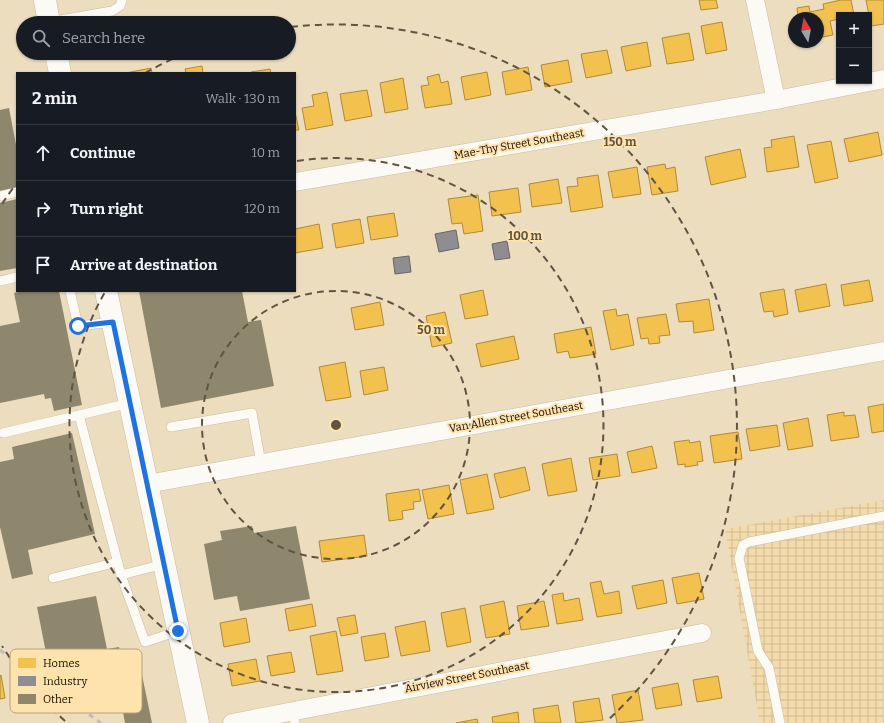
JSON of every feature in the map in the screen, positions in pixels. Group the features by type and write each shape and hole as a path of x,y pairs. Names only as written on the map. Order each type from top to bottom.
{"street":[{"path":"45,0 48,16"},
{"path":"755,0 776,100"},
{"path":"57,60 60,72"},
{"name":"Mae-Thy Street Southeast","path":"296,182 776,100 884,79"},
{"path":"106,292 198,723"},
{"name":"Van Allen Street Southeast","path":"147,484 884,351"},
{"name":"Airview Street Southeast","path":"232,723 294,717 702,633"}],"lane":[{"path":"86,16 112,11 120,6 122,0"},
{"path":"0,196 16,192"},
{"path":"0,281 16,277"},
{"path":"70,292 78,326 113,322"},
{"path":"3,433 130,403"},
{"path":"171,427 252,413 261,463"},
{"path":"79,415 121,575 145,642 178,631"},
{"path":"780,723 769,668 758,651 739,558 743,545 749,542 884,516"},
{"path":"53,578 118,562"},
{"path":"121,575 164,564"}],"shaded area":[{"path":"884,500 884,723 760,723 725,529"}],"building: Homes":[{"path":"699,0 716,0 718,8 701,10"},
{"path":"841,0 851,0 853,12 836,12 836,20 830,21 833,35 824,37 824,12 810,12 824,9 823,4"},
{"path":"866,0 884,0 884,24 872,26 872,12 868,12"},
{"path":"809,6 810,12 797,12 797,8"},
{"path":"722,22 727,50 706,54 701,26"},
{"path":"689,33 694,60 667,64 662,38"},
{"path":"647,42 651,66 626,71 621,47"},
{"path":"607,50 612,73 586,78 581,54"},
{"path":"568,60 572,82 545,87 541,65"},
{"path":"202,66 203,72 186,72 185,69"},
{"path":"528,67 532,90 506,95 502,72"},
{"path":"151,68 152,72 131,72"},
{"path":"270,69 271,72 251,72"},
{"path":"487,72 491,95 465,100 461,77"},
{"path":"439,74 441,83 448,81 452,104 425,108 421,86 429,85 427,77"},
{"path":"403,78 408,109 385,113 380,83"},
{"path":"367,90 372,116 345,121 340,94"},
{"path":"327,92 333,125 306,130 302,108 314,106 312,95"},
{"path":"296,116 299,130 296,130"},
{"path":"878,132 882,155 849,162 844,139"},
{"path":"794,136 799,167 767,172 764,148 772,147 771,140"},
{"path":"831,141 838,178 815,183 807,145"},
{"path":"740,149 746,177 711,185 705,157"},
{"path":"665,164 666,169 675,167 678,191 652,195 647,167"},
{"path":"637,167 641,194 613,198 608,172"},
{"path":"598,175 603,207 571,212 567,187 578,186 577,178"},
{"path":"558,179 562,203 532,207 529,184"},
{"path":"518,188 521,212 492,216 489,192"},
{"path":"478,195 483,231 464,234 462,223 452,224 448,199"},
{"path":"394,213 398,236 371,240 367,217"},
{"path":"360,219 364,243 336,248 332,224"},
{"path":"319,224 323,248 296,253 296,229"},
{"path":"869,280 873,301 844,306 841,285"},
{"path":"826,284 830,306 799,312 795,290"},
{"path":"784,289 788,314 774,317 773,311 764,312 760,293"},
{"path":"483,290 488,315 465,319 460,295"},
{"path":"709,299 714,330 694,333 693,321 679,322 676,304"},
{"path":"380,302 384,325 355,330 351,308"},
{"path":"616,309 617,316 628,314 634,345 611,350 603,311"},
{"path":"445,312 452,343 432,347 426,316"},
{"path":"666,314 670,335 659,336 660,343 649,344 648,338 641,339 637,318"},
{"path":"591,327 596,354 570,358 568,351 557,353 554,334"},
{"path":"514,336 519,359 481,367 476,344"},
{"path":"345,362 351,397 326,401 319,367"},
{"path":"384,367 388,390 364,395 360,371"},
{"path":"884,404 884,431 872,433 868,407"},
{"path":"844,412 844,416 855,415 859,437 831,441 827,415"},
{"path":"808,418 813,446 788,450 783,423"},
{"path":"777,425 780,446 750,451 746,429"},
{"path":"738,432 742,459 714,463 710,436"},
{"path":"689,440 690,443 700,441 703,461 697,462 698,465 685,467 685,464 678,465 674,442"},
{"path":"652,446 657,468 632,473 627,452"},
{"path":"617,454 620,476 593,480 589,458"},
{"path":"571,458 577,491 548,496 542,464"},
{"path":"525,467 530,490 500,498 494,474"},
{"path":"487,474 494,509 467,514 460,480"},
{"path":"449,485 454,514 428,519 422,490"},
{"path":"419,489 421,501 413,502 414,509 402,511 403,519 389,521 386,494"},
{"path":"364,535 367,556 322,562 319,541"},
{"path":"699,573 704,599 677,604 672,578"},
{"path":"663,580 667,603 637,609 632,586"},
{"path":"601,581 604,594 619,591 622,613 597,617 590,583"},
{"path":"563,593 564,601 579,598 583,620 557,624 552,595"},
{"path":"504,601 510,634 486,638 480,606"},
{"path":"544,601 549,626 521,630 517,606"},
{"path":"312,604 316,626 289,631 285,609"},
{"path":"465,608 471,642 447,647 441,613"},
{"path":"355,615 358,633 341,636 337,618"},
{"path":"246,618 250,642 224,647 220,623"},
{"path":"425,621 430,651 401,656 395,627"},
{"path":"336,631 343,671 317,675 310,636"},
{"path":"385,633 389,657 365,661 361,637"},
{"path":"291,652 295,672 271,676 267,656"},
{"path":"256,659 260,681 232,686 228,664"},
{"path":"1,675 5,698 0,699 0,676"},
{"path":"718,676 722,698 697,702 693,680"},
{"path":"678,683 682,705 656,709 652,688"},
{"path":"638,690 643,720 617,723 612,695"},
{"path":"599,698 603,720 576,723 573,702"},
{"path":"558,705 561,723 535,723 533,709"},
{"path":"518,712 519,723 493,723 492,717"},
{"path":"477,719 478,723 456,723"}],"building: Industry":[{"path":"456,230 459,248 439,252 435,234"},
{"path":"507,241 510,258 495,260 492,244"},
{"path":"409,256 411,272 395,274 393,258"}],"building: Other":[{"path":"9,108 16,145 16,188 0,191 0,110"},
{"path":"16,199 16,268 0,271 0,203"},
{"path":"59,292 82,405 54,411 51,398 45,399 44,394 0,403 0,326 20,322 14,293"},
{"path":"139,292 242,292 248,322 261,320 274,386 161,408"},
{"path":"72,433 95,534 28,550 33,574 12,579 0,527 0,462 14,459 12,447"},
{"path":"252,526 254,533 296,526 310,599 240,611 237,596 214,600 204,544 222,540 220,531"},
{"path":"96,596 107,649 45,649 37,607"},
{"path":"119,647 120,649 107,649"},
{"path":"142,675 152,723 125,723 123,713 142,713"}],"railway":[{"path":"0,650 10,657"},
{"path":"87,713 101,723"}],"route":[{"path":"78,326 113,322 178,631"}]}
